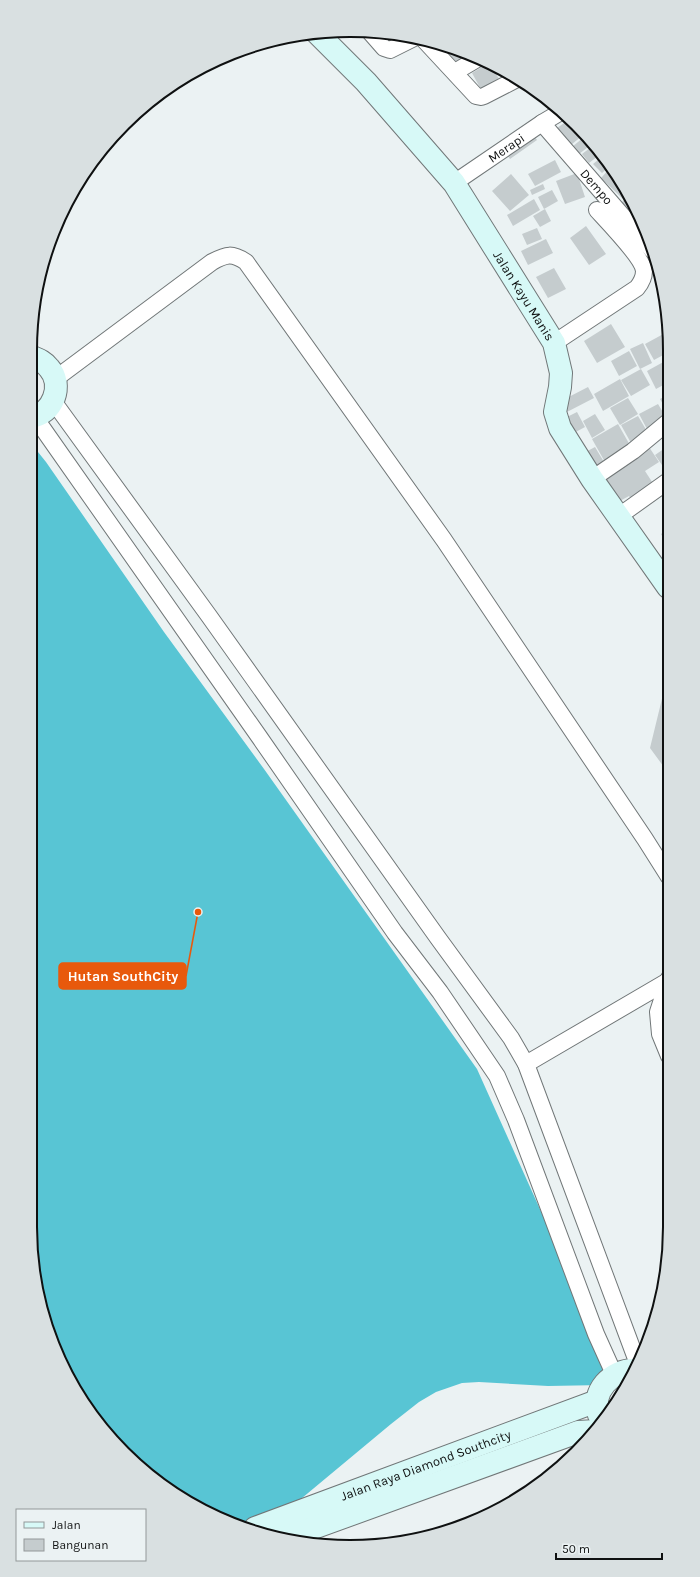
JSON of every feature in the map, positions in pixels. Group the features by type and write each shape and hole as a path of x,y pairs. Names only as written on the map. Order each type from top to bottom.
{"street":[{"name":"Jalan Kayu Manis","path":"324,39 366,82 454,183 554,343 559,357 561,373 560,388 555,412 560,428 592,479 663,580"},
{"path":"376,39 384,48 390,50 406,42"},
{"path":"432,48 476,96 481,97 510,82"},
{"path":"455,72 472,62"},
{"name":"Merapi","path":"454,183 542,123 556,115"},
{"name":"Dempo","path":"542,123 642,239"},
{"path":"554,343 637,288 643,279 644,270 639,259 597,210"},
{"path":"55,378 212,262 224,256 236,256 246,262 444,540 663,868"},
{"path":"37,359 50,368 55,378 56,390 53,401 45,411 37,415"},
{"path":"53,401 511,1038 526,1064 635,1356"},
{"path":"37,424 395,933 440,992 497,1076 516,1120 596,1334 614,1374"},
{"path":"592,479 633,451 663,426"},
{"path":"619,516 663,485"},
{"path":"526,1064 663,982"},
{"path":"663,996 658,1012 660,1034 663,1041"},
{"path":"600,1416 597,1401 603,1385 614,1374 629,1369"},
{"name":"Jalan Raya Diamond Southcity","path":"259,1526 597,1401"},
{"name":"Jalan Raya Diamond Southcity","path":"295,1535 578,1432 586,1432"}],"shaded area":[{"path":"37,451 164,632 264,769 477,1069 614,1374 603,1385 548,1386 479,1382 462,1383 436,1392 419,1402 391,1424 272,1523 260,1526 212,1508 193,1498 159,1475 129,1448 102,1418 79,1384 61,1347 43,1288 37,1227"}],"building":[{"path":"383,39 399,41 390,48"},
{"path":"446,52 467,60 456,69 444,54"},
{"path":"483,67 495,73 501,82 483,93 472,73"},
{"path":"564,123 579,138 571,145 557,128"},
{"path":"532,133 537,140 510,159 505,152"},
{"path":"581,140 588,147 579,154 572,147"},
{"path":"589,149 596,157 589,163 582,154"},
{"path":"555,160 561,172 535,186 528,174"},
{"path":"598,160 606,170 602,173 593,164"},
{"path":"607,172 624,198 623,199 601,178"},
{"path":"577,173 585,197 565,204 556,181"},
{"path":"511,174 529,195 510,211 492,191"},
{"path":"543,184 545,189 532,195 530,190"},
{"path":"552,190 558,201 544,209 538,197"},
{"path":"534,199 540,210 513,226 507,215"},
{"path":"624,200 633,216 621,203"},
{"path":"545,209 551,221 540,227 533,216"},
{"path":"586,226 606,254 589,265 570,238"},
{"path":"537,228 542,239 527,245 522,234"},
{"path":"546,239 553,253 528,265 521,251"},
{"path":"554,268 566,289 548,298 536,277"},
{"path":"611,324 625,347 597,363 584,341"},
{"path":"662,335 663,355 654,360 645,344"},
{"path":"643,343 652,363 640,369 630,349"},
{"path":"629,351 637,366 619,376 611,361"},
{"path":"663,362 663,385 656,389 647,371"},
{"path":"641,369 650,385 631,396 621,380"},
{"path":"620,379 629,396 603,411 594,394"},
{"path":"588,387 594,398 565,413 559,402"},
{"path":"663,397 663,404 660,399"},
{"path":"628,398 638,414 620,425 610,408"},
{"path":"658,404 663,412 663,421 647,429 639,414"},
{"path":"577,412 585,427 572,434 563,419"},
{"path":"595,414 605,430 592,438 583,421"},
{"path":"638,416 648,433 631,443 621,425"},
{"path":"618,424 631,447 605,462 592,439"},
{"path":"595,447 607,467 592,476 580,455"},
{"path":"649,447 659,462 645,471 656,488 634,503 629,496 618,502 600,475"},
{"path":"663,449 663,464 662,465 655,455"},
{"path":"663,695 663,766 650,748"}],"place":[{"name":"Hutan SouthCity","path":"198,912"}]}
